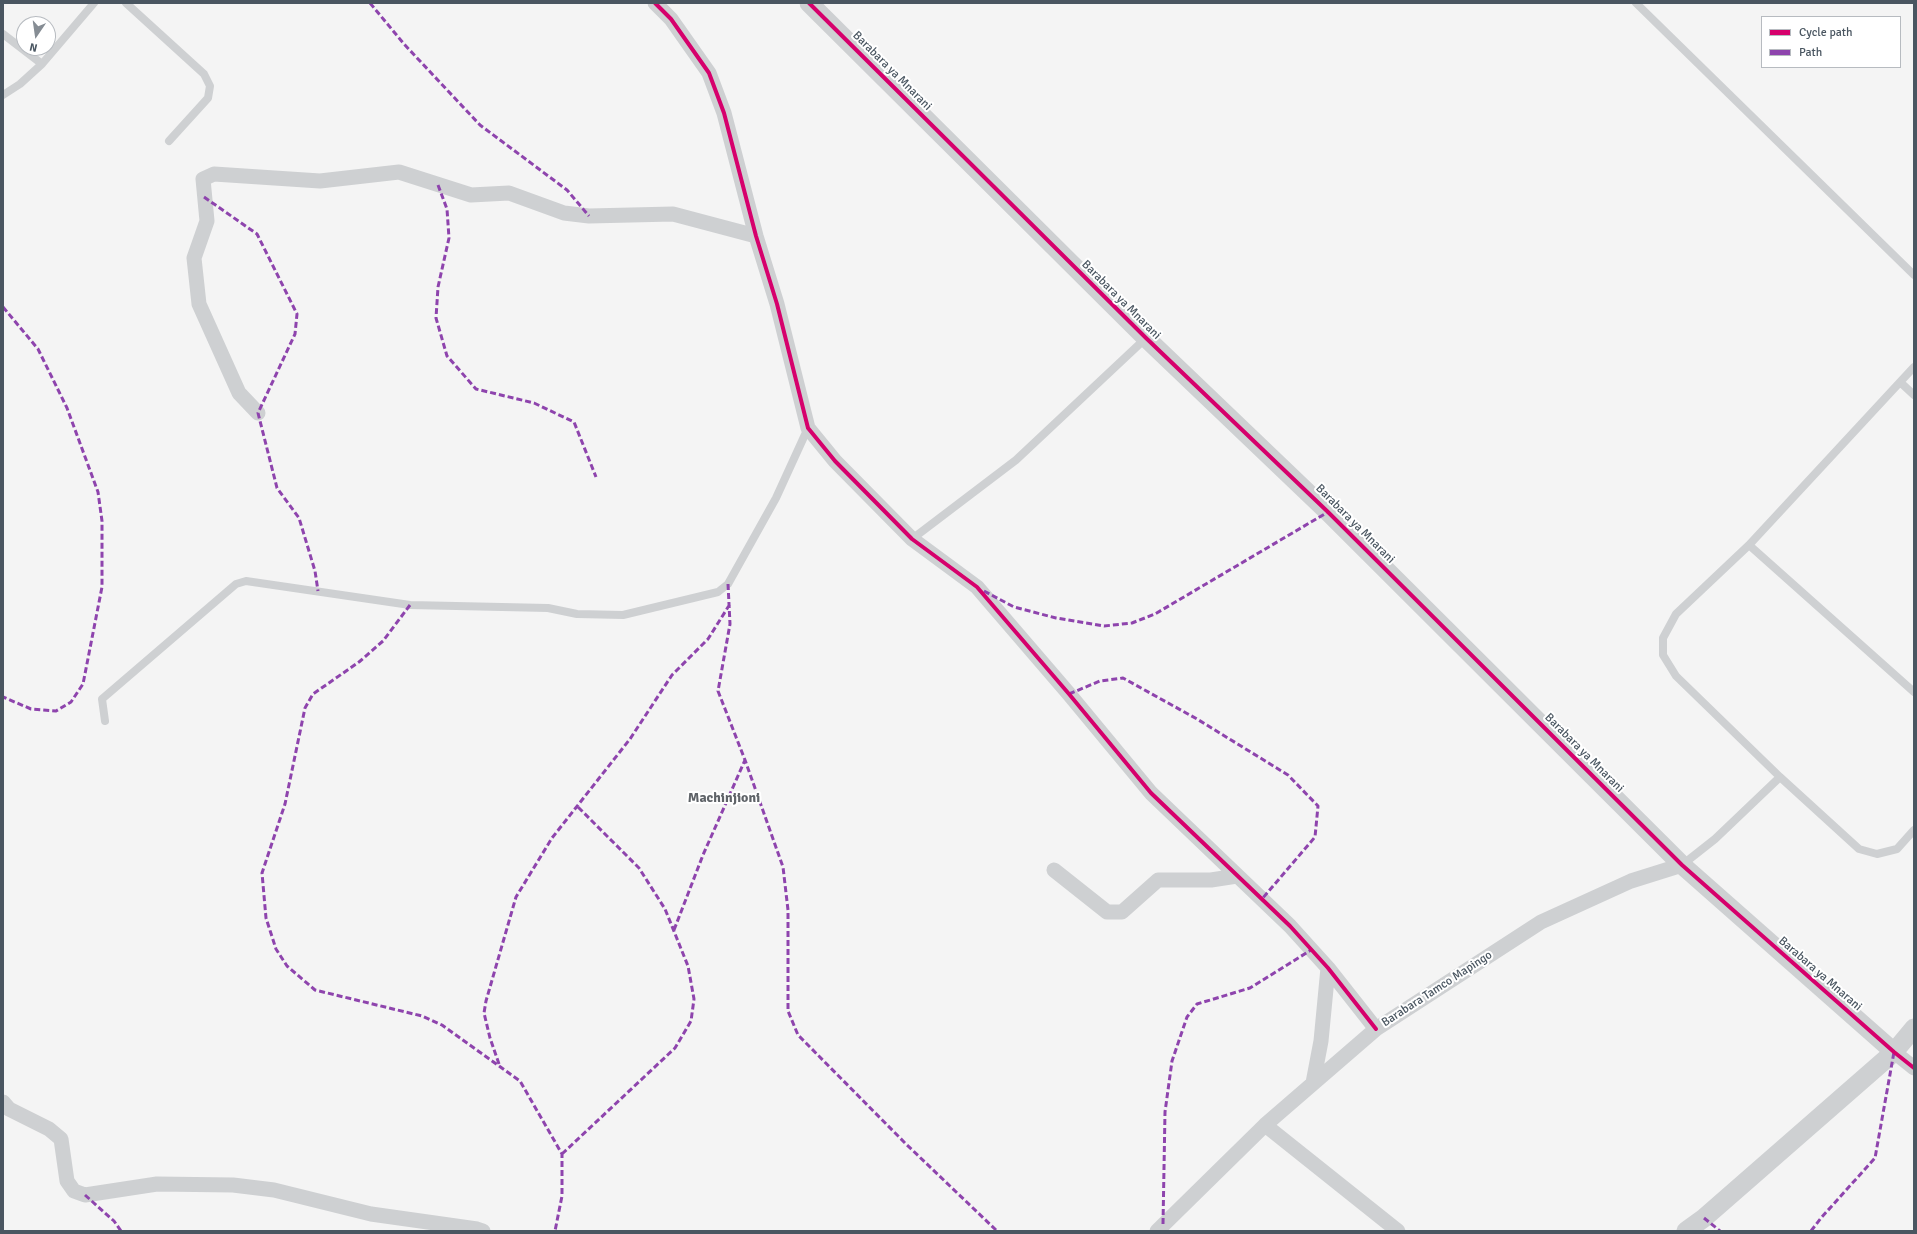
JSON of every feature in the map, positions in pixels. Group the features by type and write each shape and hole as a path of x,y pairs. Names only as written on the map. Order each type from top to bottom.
{"street":[{"path":"655,3 671,19 709,73 724,113 756,236 777,304 808,428 835,461 912,539 977,587 1069,694 1151,793 1290,926 1328,968 1376,1029"},
{"name":"Barabara ya Mnarani","path":"809,3 1146,338 1328,512 1682,865 1894,1052"},
{"path":"258,413 239,393 199,304 194,258 207,221 203,179 214,174 320,181 399,172 471,195 509,193 564,213 589,216 673,214 756,236"},
{"name":"Barabara Tamco Mapingo","path":"1164,1229 1266,1125 1376,1029 1540,922 1631,881 1682,865"},
{"path":"1054,870 1107,912 1122,912 1158,880 1211,880 1237,876"},
{"path":"1313,1083 1321,1041 1328,968"},
{"path":"1686,1231 1704,1218 1894,1052 1914,1028"},
{"path":"1894,1052 1914,1068"},
{"path":"3,1102 9,1109 49,1129 61,1139 68,1181 74,1191 85,1195 157,1184 233,1185 274,1190 371,1214 483,1231"},
{"path":"1266,1125 1398,1231"}],"lane":[{"path":"3,95 20,84 42,64 94,3"},
{"path":"126,3 204,74 210,86 208,98 169,141"},
{"path":"1636,3 1914,275"},
{"path":"3,34 42,64"},
{"path":"912,539 1016,460 1146,338"},
{"path":"1914,366 1749,545 1676,614 1663,638 1663,655 1676,676 1780,777 1859,849 1877,854 1897,849 1914,830"},
{"path":"1900,382 1914,395"},
{"path":"105,721 102,699 236,584 246,581 410,605 548,608 577,614 623,615 718,592 728,584 776,498 808,428"},
{"path":"1749,545 1914,692"},
{"path":"1682,865 1715,839 1780,777"}],"marked path":[{"path":"370,3 404,44 480,125 567,190 589,216"},
{"path":"438,185 447,209 449,238 438,287 436,318 447,356 476,389 534,403 574,422 596,477"},
{"path":"204,197 257,234 297,314 295,334 258,413 277,488 299,518 315,571 318,591"},
{"path":"3,307 38,349 67,408 98,492 102,521 102,587 83,684 71,702 56,711 31,709 3,697"},
{"path":"984,591 1014,607 1056,618 1104,626 1132,623 1155,614 1328,512"},
{"path":"728,584 730,624 718,691 745,760 783,867 788,910 788,1011 798,1035 906,1144 997,1231"},
{"path":"499,1064 490,1038 484,1013 486,1001 516,897 552,838 630,739 672,675 708,639 730,604"},
{"path":"410,605 383,641 359,662 313,694 305,708 285,804 262,873 266,918 276,949 287,966 315,990 422,1016 442,1025 520,1081 562,1154 562,1196 555,1231"},
{"path":"1069,694 1100,681 1123,678 1197,719 1288,775 1318,806 1315,837 1262,899"},
{"path":"674,930 703,855 745,760"},
{"path":"562,1154 675,1048 691,1021 694,999 688,966 665,909 639,868 577,806"},
{"path":"1163,1224 1165,1112 1172,1061 1187,1017 1197,1004 1250,988 1311,950"},
{"path":"1811,1231 1875,1158 1894,1052"},
{"path":"85,1195 114,1221 121,1231"},
{"path":"1704,1218 1720,1231"}],"cycle path":[{"path":"655,3 671,19 709,73 724,113 756,236 777,304 808,428 835,461 912,539 977,587 1069,694 1151,793 1290,926 1328,968 1376,1029"},
{"path":"809,3 1146,338 1328,512 1682,865 1914,1068"}],"district":[{"name":"Machinjioni","path":"724,798"}]}
